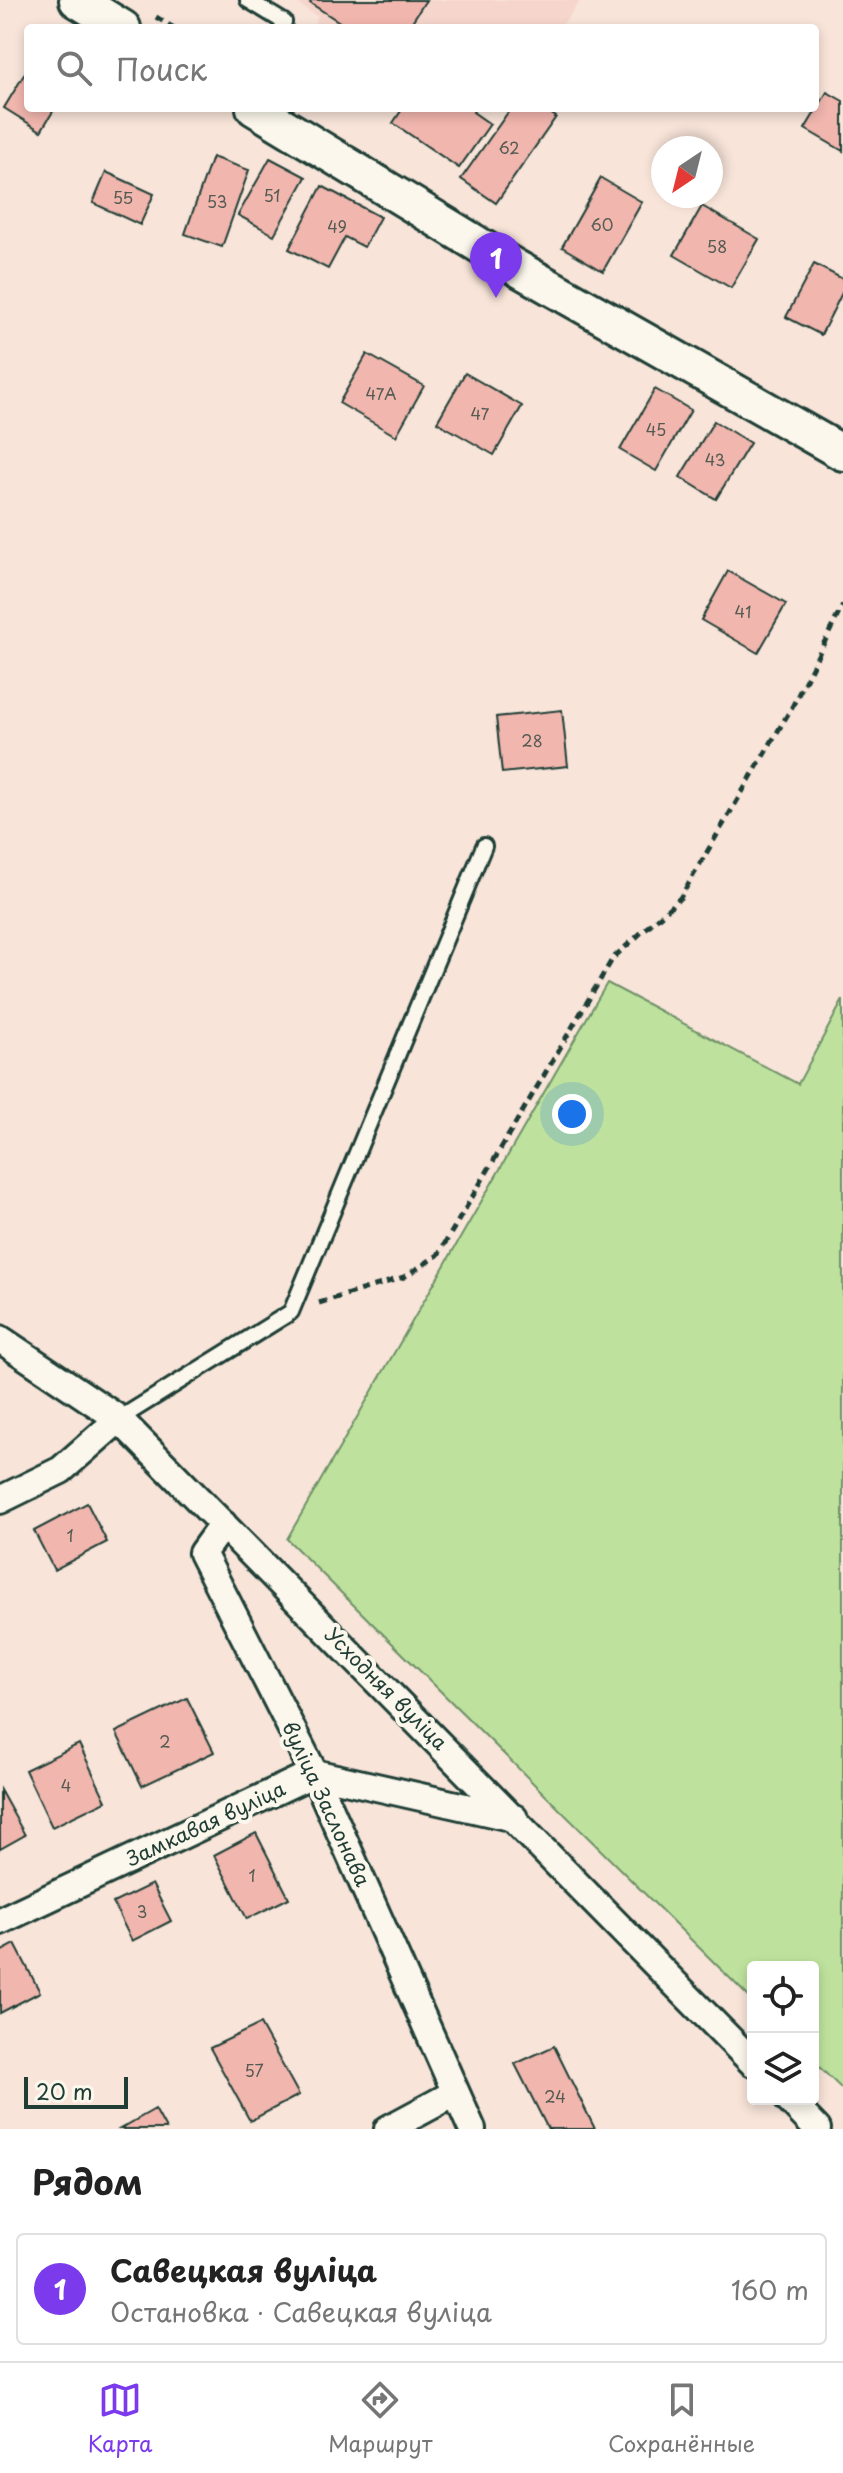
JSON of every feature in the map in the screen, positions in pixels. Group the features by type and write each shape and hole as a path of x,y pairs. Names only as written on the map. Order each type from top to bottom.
{"street":[{"path":"87,2 117,24"},
{"path":"261,112 515,267 843,453"},
{"name":"Усходняя вуліца","path":"0,1339 119,1419 747,2057"},
{"path":"0,1500 61,1470 119,1419"},
{"name":"вуліца Заслонава","path":"223,1524 202,1553 314,1773 472,2129"},
{"path":"314,1773 514,1818"},
{"name":"Замкавая вуліца","path":"0,1921 314,1773"},
{"path":"388,2129 455,2093"},
{"path":"794,2105 817,2129"}],"lane":[{"path":"248,0 283,24"},
{"path":"119,1419 291,1312 484,846"}],"path":[{"path":"291,1312 404,1277 438,1255 613,958 680,898 792,707 843,605"}],"shaded area":[{"path":"292,0 581,0 563,24 314,24 318,17"}],"green space":[{"path":"607,983 798,1084 843,1000 843,2090 819,2067 819,1961 747,1961 747,1995 287,1539"}],"building":[{"path":"312,0 426,0 411,24 343,24 310,3"},
{"path":"24,75 24,112 53,112 41,131 4,108"},
{"path":"827,92 843,101 843,151 805,129 815,112 819,112 819,105"},
{"path":"400,112 473,112 490,124 459,168 393,123"},
{"path":"508,112 549,112 556,117 496,203 461,179"},
{"path":"212,157 249,170 222,247 185,234"},
{"path":"270,158 306,177 274,235 238,215"},
{"path":"106,172 154,194 140,225 93,203"},
{"path":"601,178 642,202 603,271 562,247"},
{"path":"322,186 380,217 364,247 345,237 328,269 289,249"},
{"path":"701,208 759,239 731,288 674,255"},
{"path":"814,264 843,279 843,291 821,335 786,317"},
{"path":"367,354 424,386 396,436 339,403"},
{"path":"465,373 522,406 494,455 437,422"},
{"path":"655,389 691,410 656,471 620,450"},
{"path":"714,421 750,443 716,499 680,477"},
{"path":"728,571 786,604 758,653 701,620"},
{"path":"562,710 568,766 502,773 496,717"},
{"path":"87,1503 107,1542 54,1570 34,1531"},
{"path":"187,1698 214,1752 142,1786 116,1732"},
{"path":"79,1744 106,1801 52,1827 25,1770"},
{"path":"0,1790 25,1835 0,1849"},
{"path":"256,1833 289,1898 247,1919 214,1855"},
{"path":"152,1884 171,1921 132,1941 113,1903"},
{"path":"15,1944 40,1992 0,2013 0,1952"},
{"path":"260,2024 299,2095 250,2121 210,2048"},
{"path":"554,2046 595,2129 548,2129 515,2064"},
{"path":"155,2109 166,2129 120,2129"}],"place":[{"name":"Савецкая вуліца","path":"496,298"}]}
